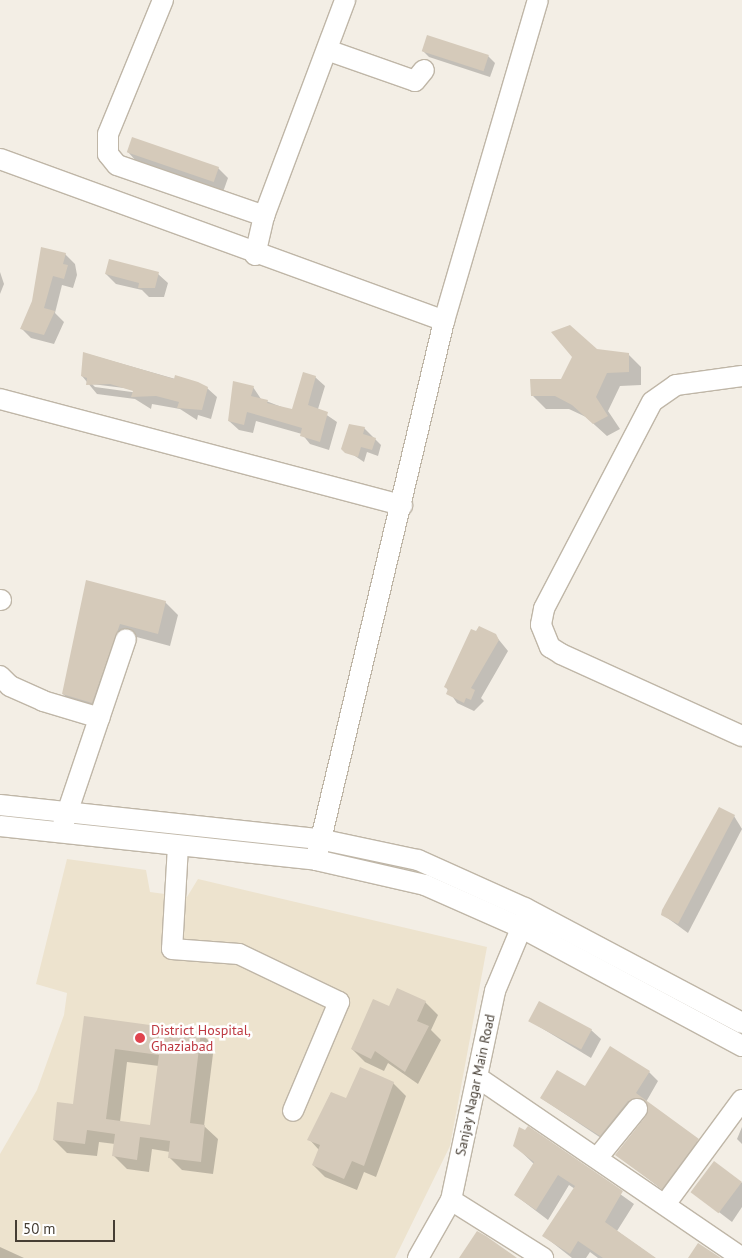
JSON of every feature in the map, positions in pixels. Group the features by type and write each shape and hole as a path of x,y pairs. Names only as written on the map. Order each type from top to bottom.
{"street":[{"path":"162,0 108,134 108,154 117,165 264,216"},
{"path":"255,255 264,216 346,0"},
{"path":"316,860 402,505 444,321 538,0"},
{"path":"327,50 415,81 424,70"},
{"path":"0,159 255,255 444,321"},
{"path":"742,376 676,385 652,402 544,609 541,625 550,647 561,654 742,736"},
{"path":"0,400 402,505"},
{"path":"60,834 126,639"},
{"path":"0,676 10,686 43,701 100,718"},
{"path":"0,805 68,814 320,839 418,860 525,919 742,1046"},
{"path":"0,826 60,834 316,860 425,885 525,919 742,1023"},
{"path":"178,846 172,949 239,954 339,1002 293,1111"},
{"name":"Sanjay Nagar Main Road","path":"418,1258 451,1200 495,991 525,919"},
{"path":"476,1077 666,1203 741,1257"},
{"path":"666,1203 742,1100"},
{"path":"598,1157 637,1109"},
{"path":"451,1200 543,1258"}],"shaded area":[{"path":"67,859 146,870 150,892 187,897 198,879 487,947 450,1146 395,1258 0,1258 0,1154 37,1090 64,1015 67,993 36,984"}],"building":[{"path":"427,35 489,55 484,71 422,51"},
{"path":"132,137 219,167 214,182 127,152"},
{"path":"41,247 66,253 63,264 68,265 64,279 53,276 44,308 55,311 44,335 20,329 32,301"},
{"path":"109,259 159,272 155,288 138,288 139,283 105,274"},
{"path":"570,325 597,349 629,353 629,372 607,373 596,397 608,416 593,424 572,405 555,396 531,396 530,379 561,379 572,357 551,332"},
{"path":"83,352 174,379 175,375 198,382 208,387 202,410 177,408 179,402 156,396 131,397 133,391 110,384 86,385 87,378 81,376"},
{"path":"303,372 316,376 308,405 328,412 320,442 300,436 302,428 247,412 244,425 228,421 233,381 254,386 251,396 268,400 267,403 292,409"},
{"path":"349,424 365,427 363,434 376,438 372,450 361,447 358,457 345,453 341,449"},
{"path":"86,580 166,601 158,634 120,624 92,703 62,694"},
{"path":"479,626 496,634 499,640 471,688 475,690 471,700 466,698 464,703 446,694 448,689 444,687 471,629 476,631"},
{"path":"719,807 735,815 678,924 661,915 662,910"},
{"path":"397,988 426,1001 417,1021 429,1026 405,1072 375,1051 371,1059 351,1049 373,999 389,1006"},
{"path":"539,1001 592,1029 581,1049 528,1021"},
{"path":"84,1016 201,1032 190,1123 205,1125 201,1162 168,1158 170,1141 140,1137 137,1160 112,1156 115,1134 87,1130 85,1144 53,1140 57,1102 73,1104","holes":["115,1049 159,1055 150,1125 106,1119"]},
{"path":"610,1046 650,1071 636,1093 699,1139 662,1189 615,1155 646,1116 644,1100 628,1101 600,1136 540,1098 557,1070 585,1086"},
{"path":"360,1067 394,1082 364,1166 352,1161 344,1179 312,1165 320,1145 307,1140 331,1092 346,1098"},
{"path":"528,1126 623,1191 605,1222 656,1258 603,1258 578,1241 570,1254 542,1236 575,1186 558,1175 536,1210 514,1195 534,1162 513,1146 519,1127 525,1130"},
{"path":"714,1161 742,1182 718,1213 691,1192"},
{"path":"477,1231 486,1236 517,1258 459,1258"},
{"path":"698,1243 721,1258 688,1258"}],"place":[{"name":"District Hospital, Ghaziabad","path":"140,1038"}]}
